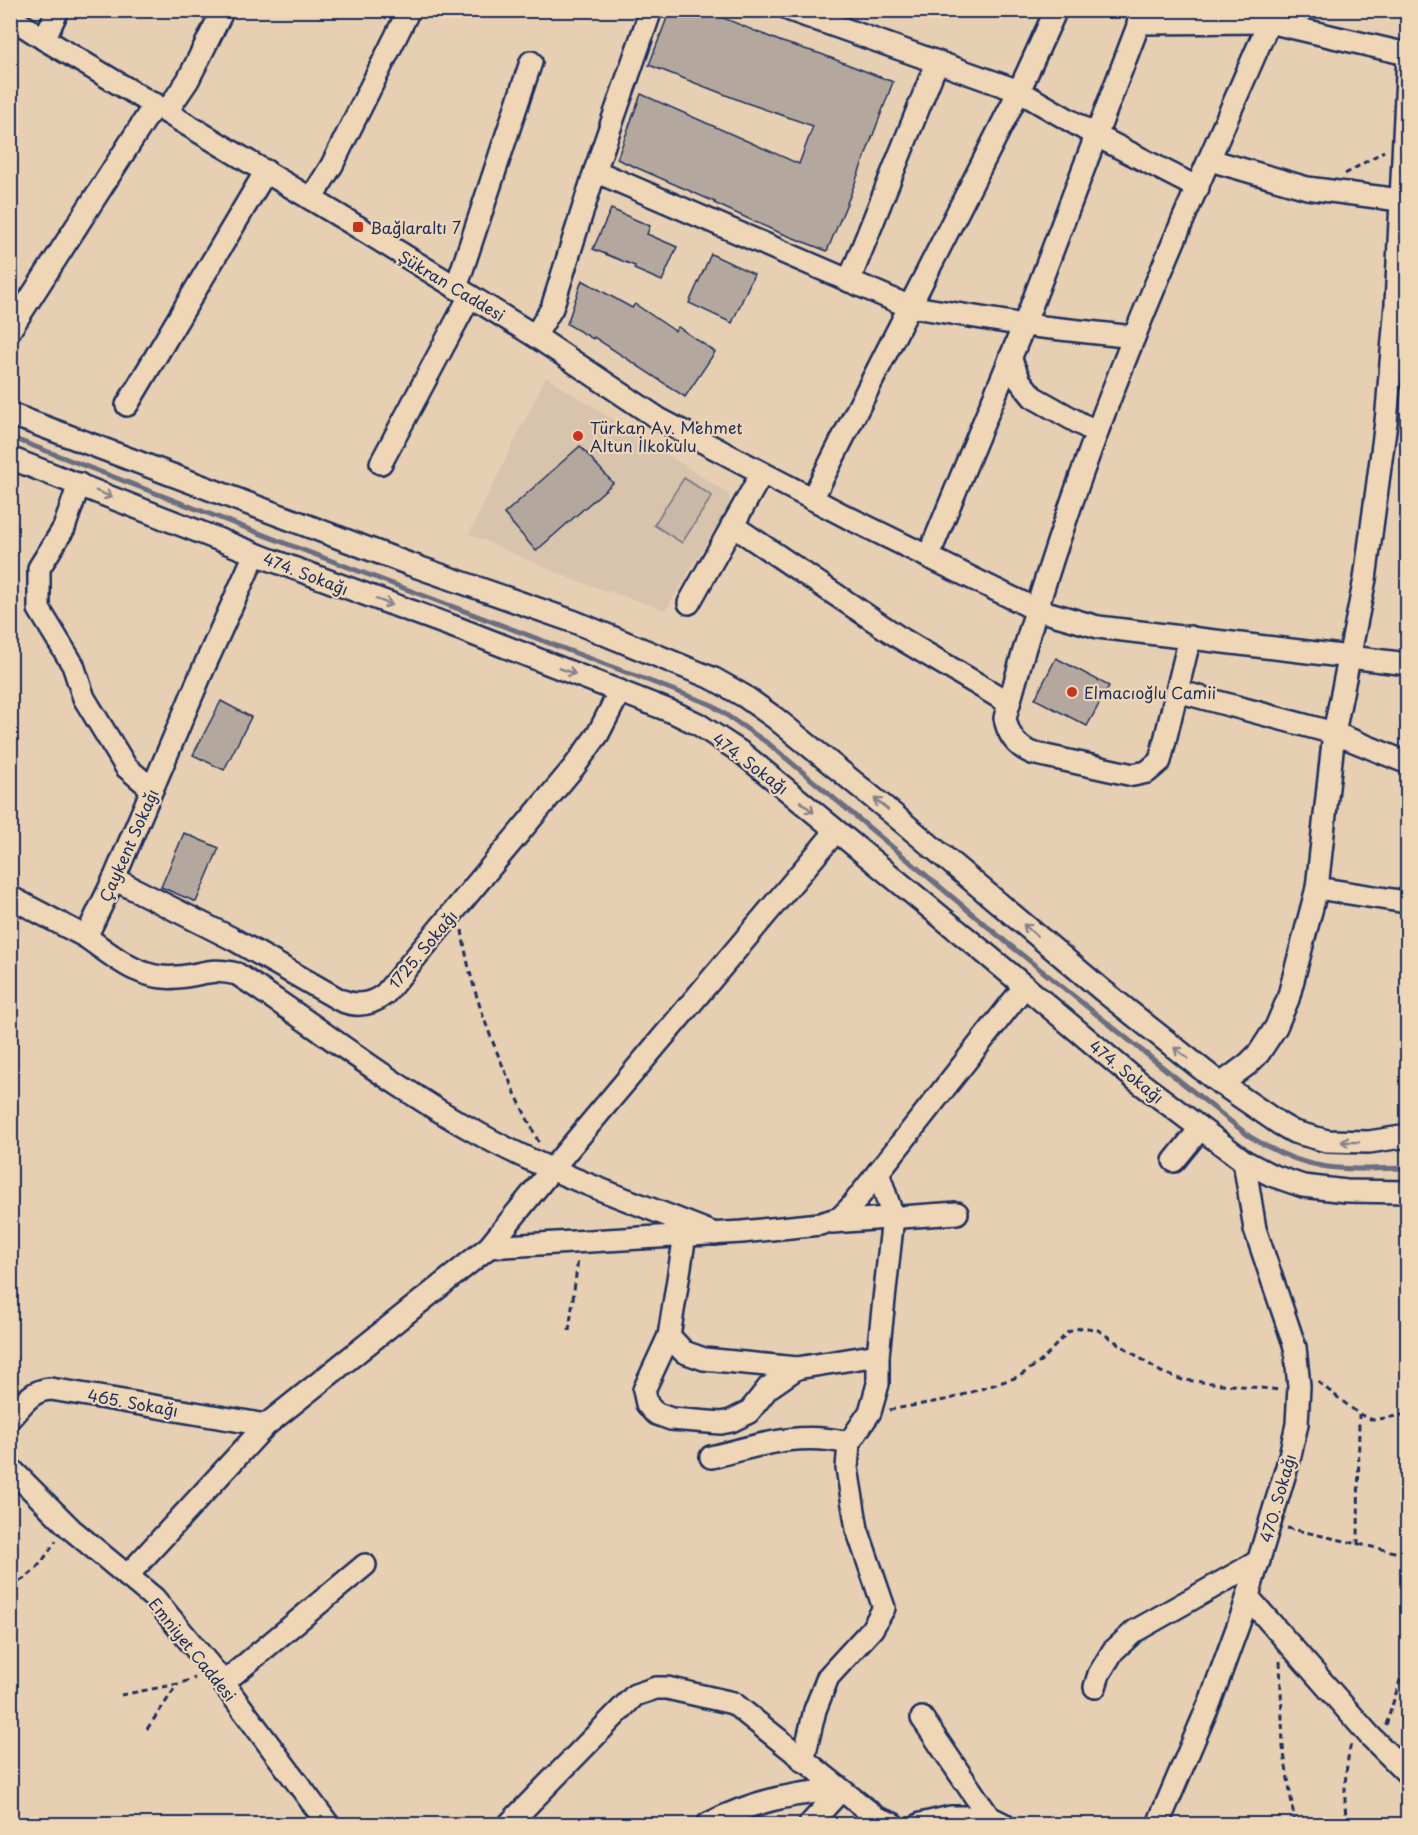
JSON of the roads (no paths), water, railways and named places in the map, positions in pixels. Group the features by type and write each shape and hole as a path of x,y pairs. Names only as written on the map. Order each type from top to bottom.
{"street":[{"path":"44,39 58,10"},
{"path":"10,330 161,108 188,80 223,10"},
{"path":"311,199 332,165 409,10"},
{"path":"535,336 552,308 595,171 651,10"},
{"path":"790,10 1019,91 1095,135 1198,188"},
{"path":"812,499 1019,91 1056,10"},
{"name":"Şükran Caddesi","path":"10,17 535,336 659,419 812,499 1035,609 1098,627 1407,664"},
{"path":"928,557 1024,325 1141,17 1269,22 1407,54 1396,304 1386,422 1366,568 1334,733 1317,888 1288,999 1276,1027 1264,1046 1248,1064 1221,1084"},
{"path":"1190,637 1160,761 1147,772 1133,775 1025,750 1014,741 1006,726 1005,718 1035,609 1097,433 1134,337 1269,22"},
{"path":"381,463 463,292 531,62"},
{"path":"849,281 937,62"},
{"path":"1210,160 1307,188 1400,200"},
{"path":"127,405 266,171"},
{"path":"595,171 908,306 1024,325 1134,337"},
{"path":"1010,358 1020,381 1033,397 1097,433"},
{"path":"10,414 398,560 575,622 730,687 813,748 1102,990 1221,1084 1280,1124 1310,1137 1327,1141 1369,1142 1407,1136"},
{"name":"474. Sokağı","path":"10,458 255,554 675,713 719,737 742,753 1135,1079 1244,1161 1271,1175 1303,1186 1346,1191 1407,1192"},
{"path":"689,603 762,473"},
{"path":"79,484 64,528 39,568 39,609 73,665 84,698 126,767 152,789"},
{"path":"732,525 891,632 1009,704"},
{"name":"Çaykent Sokağı","path":"86,937 114,879 255,554"},
{"name":"1725. Sokağı","path":"114,879 233,939 340,1000 354,1004 370,1003 385,994 587,751 620,691"},
{"path":"1177,691 1334,733 1407,763"},
{"path":"127,1576 266,1425 489,1246 836,831"},
{"path":"1317,888 1406,902"},
{"path":"10,897 86,937 139,973 166,977 212,970 237,974 431,1107 512,1151 552,1169 715,1234"},
{"path":"830,1222 845,1213 1025,986"},
{"path":"1174,1161 1200,1129"},
{"name":"470. Sokağı","path":"1158,1824 1210,1701 1248,1597 1294,1442 1297,1424 1299,1392 1295,1347 1255,1229 1244,1161"},
{"path":"803,1761 815,1710 828,1677 872,1629 884,1608 857,1528 847,1468 849,1443 870,1412 878,1384 878,1355 893,1217 878,1172"},
{"path":"489,1246 715,1234 830,1222 957,1213"},
{"path":"685,1235 669,1336 644,1390 647,1404 657,1414 664,1417 721,1423 731,1421 749,1412 768,1388 797,1368"},
{"path":"669,1336 684,1352 704,1359 797,1368 878,1355"},
{"name":"465. Sokağı","path":"10,1418 32,1394 51,1389 266,1425"},
{"path":"711,1457 797,1437 831,1439 849,1443"},
{"name":"Emniyet Caddesi","path":"10,1468 67,1525 154,1598 223,1683 328,1824"},
{"path":"1095,1687 1099,1674 1113,1651 1135,1631 1259,1561"},
{"path":"223,1683 365,1564"},
{"path":"1248,1597 1357,1722 1407,1774"},
{"path":"509,1824 635,1695 656,1688 679,1690 733,1703 877,1818 893,1824"},
{"path":"922,1718 996,1821"},
{"path":"708,1824 764,1801 815,1791 841,1790"},
{"path":"810,1824 841,1790"},
{"path":"921,1824 951,1817 964,1821 996,1821"}],"waterway":[{"path":"10,437 710,704 769,744 1006,942 1249,1136 1289,1157 1325,1167 1408,1168"}],"place":[{"name":"Bağlaraltı 7","path":"358,227"},
{"name":"Türkan Av. Mehmet Altun İlkokulu","path":"578,436"},
{"name":"Elmacıoğlu Camii","path":"1072,692"}]}
